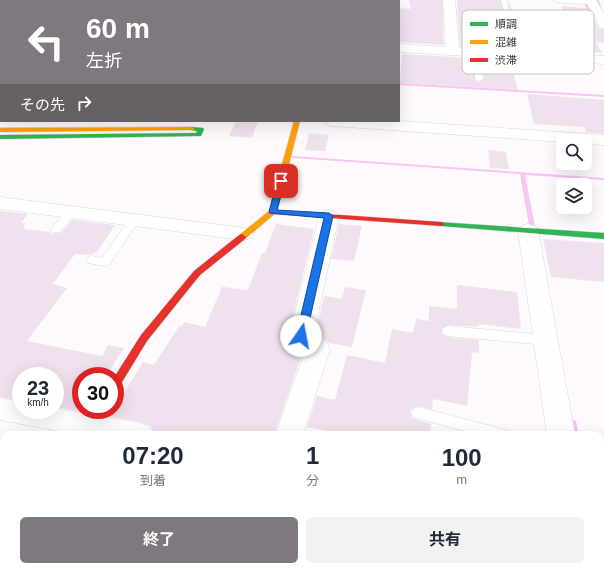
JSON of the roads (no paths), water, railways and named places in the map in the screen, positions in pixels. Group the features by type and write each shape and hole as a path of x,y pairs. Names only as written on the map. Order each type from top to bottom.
{"street":[{"path":"449,0 453,51"},
{"path":"560,0 591,1 604,24"},
{"path":"400,48 462,51"},
{"path":"594,59 604,60"},
{"path":"124,370 144,338 197,273 273,212 297,122"},
{"path":"346,122 604,140"},
{"path":"0,130 133,125 201,129 199,136 0,137"},
{"path":"0,203 244,234"},
{"path":"273,212 604,236"},
{"path":"290,431 318,348 301,336 329,216"},
{"path":"528,230 560,431"},
{"path":"0,409 72,416"},
{"path":"97,419 129,431"}],"lane":[{"path":"504,0 506,8"},
{"path":"478,74 479,79"},
{"path":"56,230 71,212"},
{"path":"92,260 106,262 134,220"},
{"path":"448,331 546,340"},
{"path":"418,413 488,431"}],"waterway":[{"path":"597,0 600,6"},
{"path":"585,3 588,10"},
{"path":"400,84 604,96"},
{"path":"294,157 522,173"},
{"path":"522,173 604,179"},
{"path":"522,173 532,226"},
{"path":"573,423 574,431"}]}
